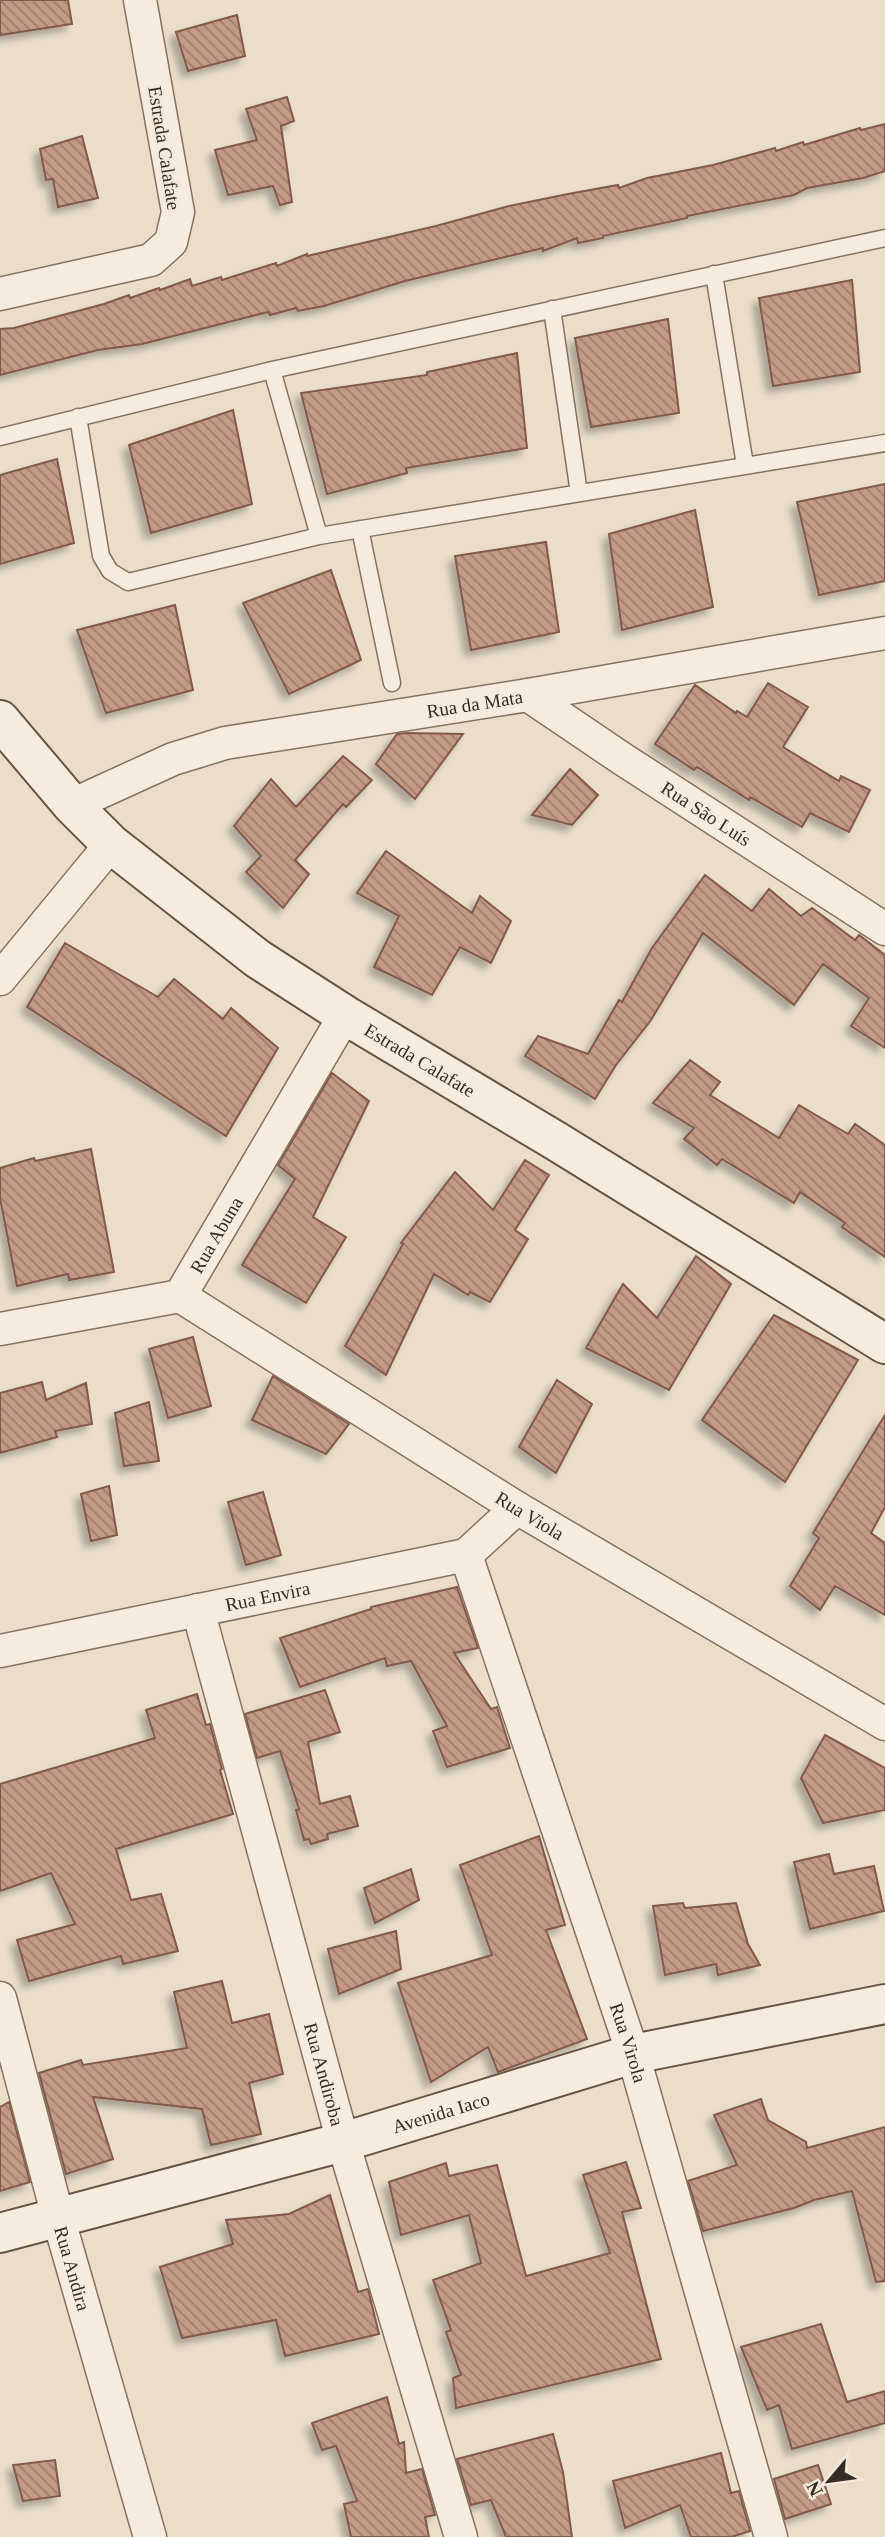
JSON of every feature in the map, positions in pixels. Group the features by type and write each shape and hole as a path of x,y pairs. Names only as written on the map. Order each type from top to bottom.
{"street":[{"name":"Estrada Calafate","path":"0,294 151,260 171,242 178,212 140,0"},
{"name":"Rua da Mata","path":"72,805 173,759 225,743 528,695 885,633"},
{"name":"Rua São Luís","path":"528,695 885,929"},
{"name":"Estrada Calafate","path":"0,720 72,805 111,844 258,959 345,1015 556,1141 885,1344"},
{"path":"0,979 111,844"},
{"name":"Rua Abuna","path":"0,1329 180,1296 345,1015"},
{"name":"Rua Viola","path":"180,1296 517,1508 885,1724"},
{"path":"467,1555 517,1508"},
{"name":"Rua Envira","path":"0,1651 467,1555"},
{"name":"Rua Virola","path":"467,1555 633,2054 771,2537"},
{"name":"Rua Andiroba","path":"198,1610 343,2142 460,2537"},
{"name":"Rua Andira","path":"0,1998 58,2217 150,2537"},
{"name":"Avenida Iaco","path":"0,2233 343,2142 633,2054 885,2004"}],"lane":[{"path":"0,437 272,370 885,239"},
{"path":"714,274 745,465"},
{"path":"552,309 579,493"},
{"path":"272,370 318,536"},
{"path":"78,417 101,556 110,571 128,582 318,536 885,443"},
{"path":"360,529 392,683"}],"building":[{"path":"0,0 68,0 72,24 0,35"},
{"path":"237,15 245,56 188,71 176,32"},
{"path":"287,97 294,121 281,126 292,202 280,205 273,186 228,195 215,150 257,140 246,109"},
{"path":"885,124 885,171 863,178 807,188 794,195 687,216 603,238 578,243 577,238 543,251 543,248 405,281 324,306 298,311 296,308 270,315 268,312 142,344 98,350 0,375 0,329 14,328 129,295 130,298 190,279 192,286 221,277 222,280 276,263 277,266 307,254 436,226 509,206 618,185 619,188 647,178 713,165 775,148 776,151 803,142 804,145 860,128 861,130"},
{"path":"82,136 98,198 58,207 53,179 46,180 40,149"},
{"path":"852,280 860,372 773,386 759,298"},
{"path":"668,319 679,413 591,427 575,338"},
{"path":"517,353 527,448 406,468 407,473 327,494 301,393 427,375 427,372"},
{"path":"233,410 252,504 151,533 129,445"},
{"path":"57,459 74,543 0,564 0,475"},
{"path":"885,484 885,581 819,595 797,502"},
{"path":"695,510 713,607 622,630 609,534"},
{"path":"546,542 559,632 471,650 455,556"},
{"path":"331,570 361,660 289,694 243,603"},
{"path":"175,605 193,690 106,713 77,630"},
{"path":"768,683 808,707 783,747 839,781 841,776 870,790 849,832 810,813 802,827 750,797 749,800 697,767 694,770 655,744 695,685 736,713 737,711 747,717"},
{"path":"397,734 463,734 415,799 376,764"},
{"path":"343,756 372,780 346,807 343,804 295,860 309,874 283,908 246,872 261,856 234,826 271,779 296,807"},
{"path":"570,769 598,795 572,825 532,815"},
{"path":"386,851 472,913 480,896 511,921 491,963 460,947 432,995 374,967 399,916 357,893"},
{"path":"705,875 752,911 769,889 801,916 812,908 855,940 859,935 885,955 885,1048 851,1026 869,998 823,964 794,1005 703,933 651,1020 616,1065 595,1099 525,1056 538,1036 588,1054 619,1000 622,1002 652,948"},
{"path":"65,943 158,997 174,979 223,1019 231,1008 278,1048 226,1136 27,1007"},
{"path":"690,1060 720,1082 710,1095 779,1138 799,1105 848,1134 855,1124 885,1145 885,1257 842,1227 845,1223 800,1192 794,1203 722,1159 717,1165 684,1139 694,1128 653,1103"},
{"path":"332,1073 369,1101 313,1217 346,1237 306,1303 242,1265 295,1179 278,1165"},
{"path":"91,1149 114,1272 69,1280 68,1274 17,1286 0,1198 0,1168 34,1158 35,1161"},
{"path":"525,1160 549,1175 515,1230 528,1239 490,1302 470,1292 468,1295 434,1274 386,1375 345,1346 403,1244 401,1243 455,1172 493,1210"},
{"path":"696,1256 731,1284 669,1390 586,1348 623,1284 657,1318"},
{"path":"774,1315 858,1360 785,1482 702,1420"},
{"path":"193,1337 211,1406 168,1418 149,1349"},
{"path":"273,1376 349,1424 326,1454 252,1420"},
{"path":"557,1380 592,1404 556,1473 519,1447"},
{"path":"42,1382 46,1400 86,1383 92,1424 55,1431 57,1437 0,1453 0,1393"},
{"path":"149,1402 159,1461 124,1466 115,1413"},
{"path":"885,1415 885,1507 871,1533 885,1543 885,1615 835,1586 820,1610 790,1586 819,1538 813,1533"},
{"path":"109,1486 117,1535 91,1541 81,1494"},
{"path":"263,1492 281,1555 246,1565 228,1502"},
{"path":"457,1587 478,1648 454,1653 491,1709 497,1707 510,1748 447,1767 433,1731 447,1726 411,1661 387,1666 385,1658 300,1687 280,1638 371,1607"},
{"path":"325,1690 340,1732 308,1742 320,1804 350,1796 358,1826 327,1834 328,1839 311,1844 309,1839 304,1840 296,1810 299,1809 280,1751 257,1758 245,1714"},
{"path":"197,1694 206,1725 210,1724 233,1814 116,1849 131,1900 161,1894 178,1951 123,1964 121,1956 29,1981 17,1940 75,1924 51,1873 0,1891 0,1784 155,1738 146,1710"},
{"path":"825,1735 885,1768 885,1810 823,1823 801,1778"},
{"path":"539,1836 565,1925 546,1930 587,2039 498,2072 488,2047 431,2082 398,1983 492,1955 460,1865"},
{"path":"829,1854 834,1874 874,1866 884,1911 810,1929 794,1862"},
{"path":"411,1869 419,1900 375,1923 364,1888"},
{"path":"683,1903 685,1908 736,1903 748,1944 760,1965 718,1975 716,1964 665,1975 653,1906"},
{"path":"396,1931 401,1969 339,1994 328,1949"},
{"path":"222,1981 232,2023 269,2014 283,2074 249,2083 261,2134 211,2145 202,2109 93,2097 113,2159 66,2174 39,2073 81,2060 83,2065 187,2048 174,1992"},
{"path":"761,2099 768,2120 806,2142 807,2148 885,2127 885,2281 876,2282 852,2191 703,2231 688,2181 737,2165 714,2115"},
{"path":"9,2102 30,2182 0,2191 0,2107"},
{"path":"626,2162 641,2208 622,2212 661,2359 456,2408 453,2378 461,2375 446,2332 451,2330 433,2280 481,2263 469,2215 401,2235 389,2182 446,2163 449,2176 497,2165 526,2276 610,2253 583,2175"},
{"path":"330,2195 358,2292 368,2289 379,2334 285,2356 276,2320 182,2338 160,2267 233,2244 226,2220 289,2214"},
{"path":"821,2324 847,2402 885,2391 885,2423 792,2449 779,2405 767,2410 741,2347"},
{"path":"387,2397 399,2444 404,2442 406,2473 422,2469 435,2515 425,2517 429,2537 351,2537 344,2504 357,2501 336,2446 322,2450 312,2423"},
{"path":"553,2434 563,2472 572,2537 506,2537 491,2500 471,2505 457,2459"},
{"path":"721,2453 731,2493 739,2491 750,2531 731,2537 691,2537 680,2505 625,2528 613,2481"},
{"path":"55,2460 60,2496 23,2501 13,2465"},
{"path":"818,2465 831,2504 785,2519 774,2479"}]}
